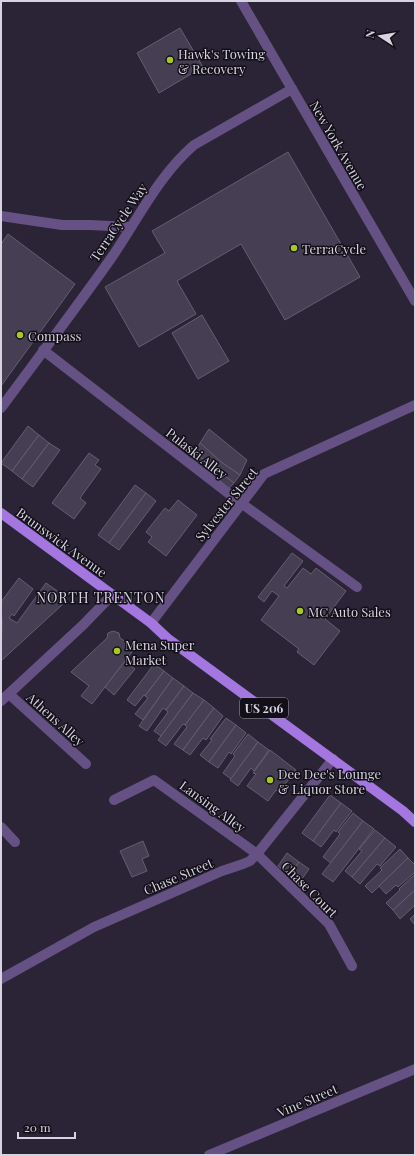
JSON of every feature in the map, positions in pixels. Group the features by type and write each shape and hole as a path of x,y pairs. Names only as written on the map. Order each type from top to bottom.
{"main road":[{"name":"Brunswick Avenue","path":"1,513 151,623 167,638 403,811 415,822"}],"street":[{"name":"New York Avenue","path":"241,1 415,301"},
{"name":"TerraCycle Way","path":"1,408 112,257 166,174 183,154 194,145 292,89"},
{"path":"1,216 62,225 131,227"},
{"name":"Pulaski Alley","path":"43,350 241,504 357,587"},
{"name":"Sylvester Street","path":"151,623 264,474 415,405"},
{"path":"1,701 83,625 112,595"},
{"name":"Athens Alley","path":"9,694 86,764"},
{"name":"Chase Street","path":"1,979 94,927 222,871 250,861 333,759"},
{"name":"Lansing Alley","path":"114,800 154,780 257,854"},
{"path":"1,827 15,842"},
{"name":"Chase Court","path":"257,854 329,924 352,966"},
{"name":"Vine Street","path":"209,1155 415,1070"}],"building":[{"name":"Hawk's Towing & Recovery","path":"180,28 203,67 159,93 137,53"},
{"name":"TerraCycle","path":"288,152 360,277 285,320 241,244 177,281 196,314 139,347 105,287 165,253 152,231"},
{"name":"Compass","path":"8,234 75,284 1,386 1,244"},
{"path":"202,315 229,361 198,379 172,333"},
{"path":"28,426 39,435 12,471 1,463"},
{"path":"209,429 247,460 240,475 221,462 200,443"},
{"path":"39,435 49,443 22,479 12,471"},
{"path":"49,443 60,450 33,487 22,479"},
{"path":"200,443 221,462 240,475 234,483 195,453"},
{"path":"89,453 99,460 95,465 101,469 80,498 86,503 74,519 52,503"},
{"path":"195,453 234,483 227,490 190,462"},
{"path":"135,485 146,493 109,543 98,535"},
{"path":"146,493 156,501 119,550 109,543"},
{"path":"178,500 197,515 166,556 148,542 152,537 146,532 165,508 169,511"},
{"name":"MC Auto Sales","path":"292,553 303,561 284,586 287,588 303,568 311,574 316,568 346,591 325,619 340,631 314,665 297,652 299,649 261,620 279,596 272,591 264,602 258,597"},
{"path":"19,578 33,589 14,616 12,614 9,618 17,623 46,583 63,595 63,604 1,661 1,602"},
{"path":"113,631 119,633 120,638 135,648 92,704 81,696 89,686 71,672 107,638 108,633"},
{"path":"125,661 135,669 114,695 105,687"},
{"path":"154,664 164,671 145,696 144,695 135,706 127,700"},
{"path":"164,671 173,678 143,720 135,714 148,698 145,696"},
{"path":"173,678 184,686 166,710 163,708 147,731 139,726"},
{"path":"184,686 193,693 161,736 154,731 168,712 166,710"},
{"path":"193,693 204,700 185,725 183,724 166,746 158,740"},
{"path":"204,700 214,708 183,750 174,744 187,727 185,725"},
{"path":"214,708 223,716 206,740 203,738 190,755 183,750"},
{"path":"226,718 236,725 209,762 200,755"},
{"path":"236,725 246,733 231,754 229,752 218,768 209,762"},
{"path":"248,734 258,742 231,779 223,773 235,756 233,754"},
{"path":"258,742 269,750 254,771 251,768 238,786 230,780"},
{"name":"Dee Dee's Lounge & Liquor Store","path":"270,750 296,770 279,792 276,790 268,801 247,786 256,774 253,773"},
{"path":"330,795 341,803 313,841 302,833"},
{"path":"341,803 352,811 336,832 334,830 321,847 313,841"},
{"path":"353,813 363,821 331,863 323,857 340,834 338,832"},
{"path":"363,821 374,829 333,882 322,874"},
{"path":"375,830 385,838 352,877 345,871 362,851 359,849"},
{"path":"385,838 396,847 380,866 377,864 360,884 352,877"},
{"path":"143,841 149,856 142,859 147,871 132,877 120,851"},
{"path":"400,849 408,858 372,893 365,886 382,870 380,868"},
{"path":"287,853 299,862 289,875 278,866"},
{"path":"408,858 415,865 415,872 398,887 396,885 386,894 379,886"},
{"path":"299,862 309,869 299,883 289,875"},
{"path":"415,874 415,890 393,910 386,903"},
{"path":"415,890 415,905 400,919 393,910"},
{"path":"415,914 415,925 410,919"}],"place":[{"name":"Hawk's Towing & Recovery","path":"170,60"},
{"name":"TerraCycle","path":"294,248"},
{"name":"Compass","path":"20,335"},
{"name":"MC Auto Sales","path":"300,611"},
{"name":"Mena Super Market","path":"117,651"},
{"name":"Dee Dee's Lounge & Liquor Store","path":"270,780"}],"district":[{"name":"NORTH TRENTON","path":"101,597"}]}
